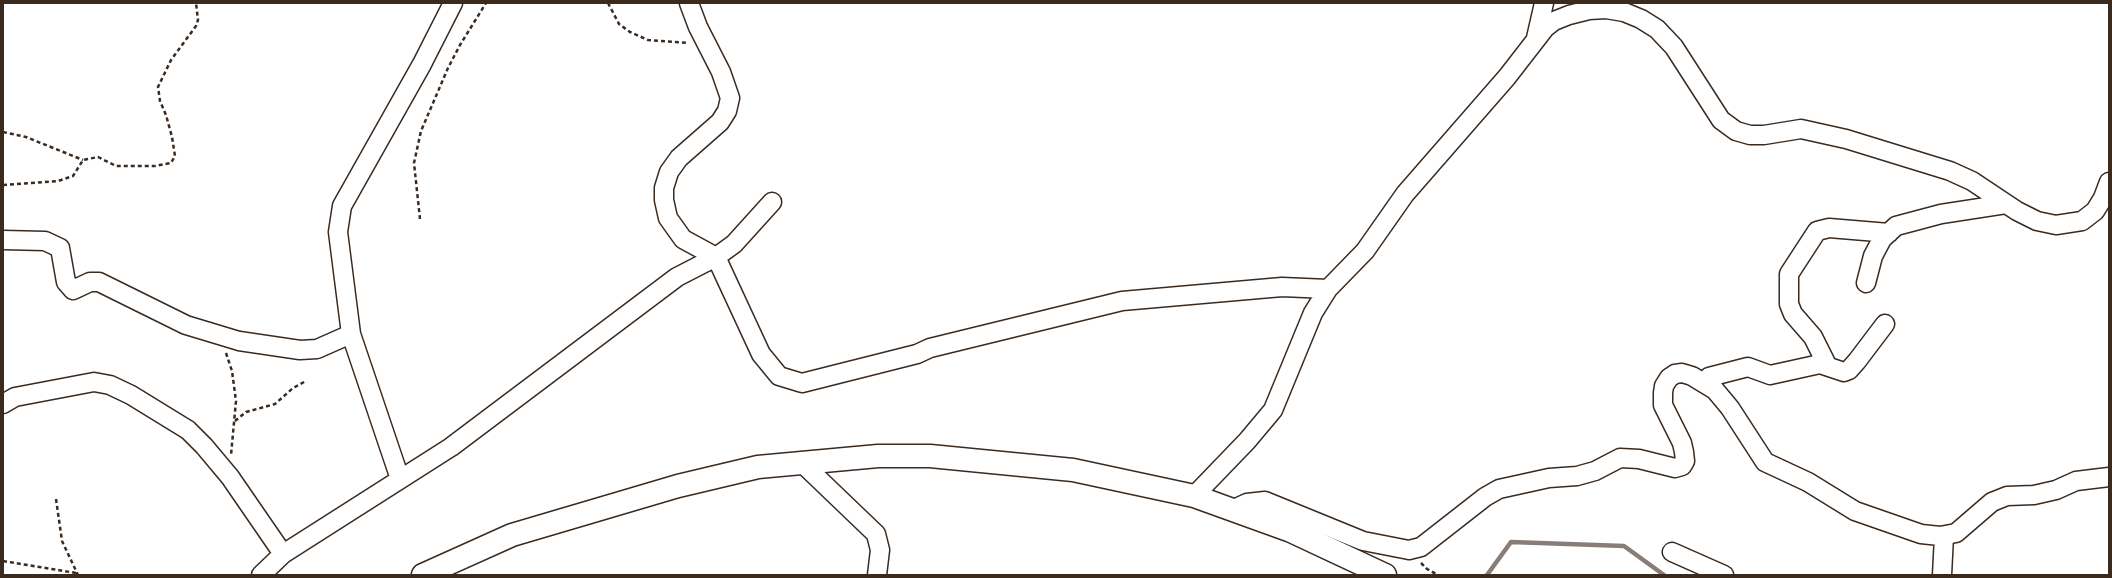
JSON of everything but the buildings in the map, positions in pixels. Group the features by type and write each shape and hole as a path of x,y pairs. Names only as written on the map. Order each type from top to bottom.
{"highway":[{"path":"423,575 512,535 595,509 678,486 758,467 878,456 930,456 1073,470 1194,496 1234,509 1291,531 1385,575"}],"street":[{"path":"400,479 351,334 338,232 342,206 422,64 453,3"},
{"path":"689,3 708,47 721,72 730,98 727,111 720,122 679,158 669,172 664,188 664,200 668,218 683,239 716,257 761,354 779,376 802,383 917,354 930,348 1122,301 1282,287 1328,289"},
{"path":"1536,38 1544,3"},
{"path":"1194,496 1248,441 1273,410 1313,313 1328,289 1365,251 1405,194 1503,82 1536,38 1554,21 1569,15 1600,10 1624,12 1641,19 1657,29 1670,42 1721,120 1736,131 1750,135 1764,135 1801,130 1846,139 1950,171 1972,181 2006,204 2037,222 2056,225 2082,221 2095,211 2103,198 2109,182"},
{"path":"261,575 283,554 451,447 677,277 716,257 734,244 772,202"},
{"path":"1866,283 1873,256 1882,239 1896,226 1916,220 2006,204"},
{"path":"1826,365 1813,337 1794,314 1789,304 1789,274 1817,231 1829,228 1889,233"},
{"path":"3,240 45,241 60,248 66,282 73,290 90,282 99,282 186,325 239,341 300,350 317,349 351,334"},
{"path":"1704,383 1709,377 1748,367 1770,374 1779,371 1791,371 1804,366 1826,365 1844,372 1849,370 1885,324"},
{"path":"1234,509 1246,503 1265,501 1363,541 1409,550 1421,546 1485,497 1499,489 1549,478 1578,476 1595,471 1620,458 1639,459 1675,468 1682,466 1685,461 1682,443 1663,405 1664,386 1669,378 1675,374 1682,373 1692,376 1715,390 1730,408 1761,456 1768,464 1808,482 1844,505 1877,520 1921,534 1944,536 1956,533 1992,502 2007,496 2034,495 2056,490 2076,481 2109,477"},
{"path":"3,404 15,397 81,383 94,382 110,385 151,405 188,430 230,477 283,554"},
{"path":"803,464 876,534 880,550 877,575"},
{"path":"1942,575 1944,536"},
{"path":"1672,552 1724,575"}],"path":[{"path":"3,132 26,137 83,160 98,157 116,166 155,166 171,162 175,156 172,137 166,115 160,102 158,87 171,60 196,26 198,20 196,3"},
{"path":"420,219 414,163 421,131 451,62 486,3"},
{"path":"608,3 619,24 630,32 648,40 685,42 708,47"},
{"path":"3,185 58,181 73,176 83,160"},
{"path":"209,331 224,349 232,371 236,401 230,477"},
{"path":"234,422 246,412 275,404 292,388 306,382"},
{"path":"56,499 62,541 77,574"},
{"path":"3,561 77,574"}],"waterway":[{"path":"1487,575 1511,542 1624,546 1664,575"}]}
